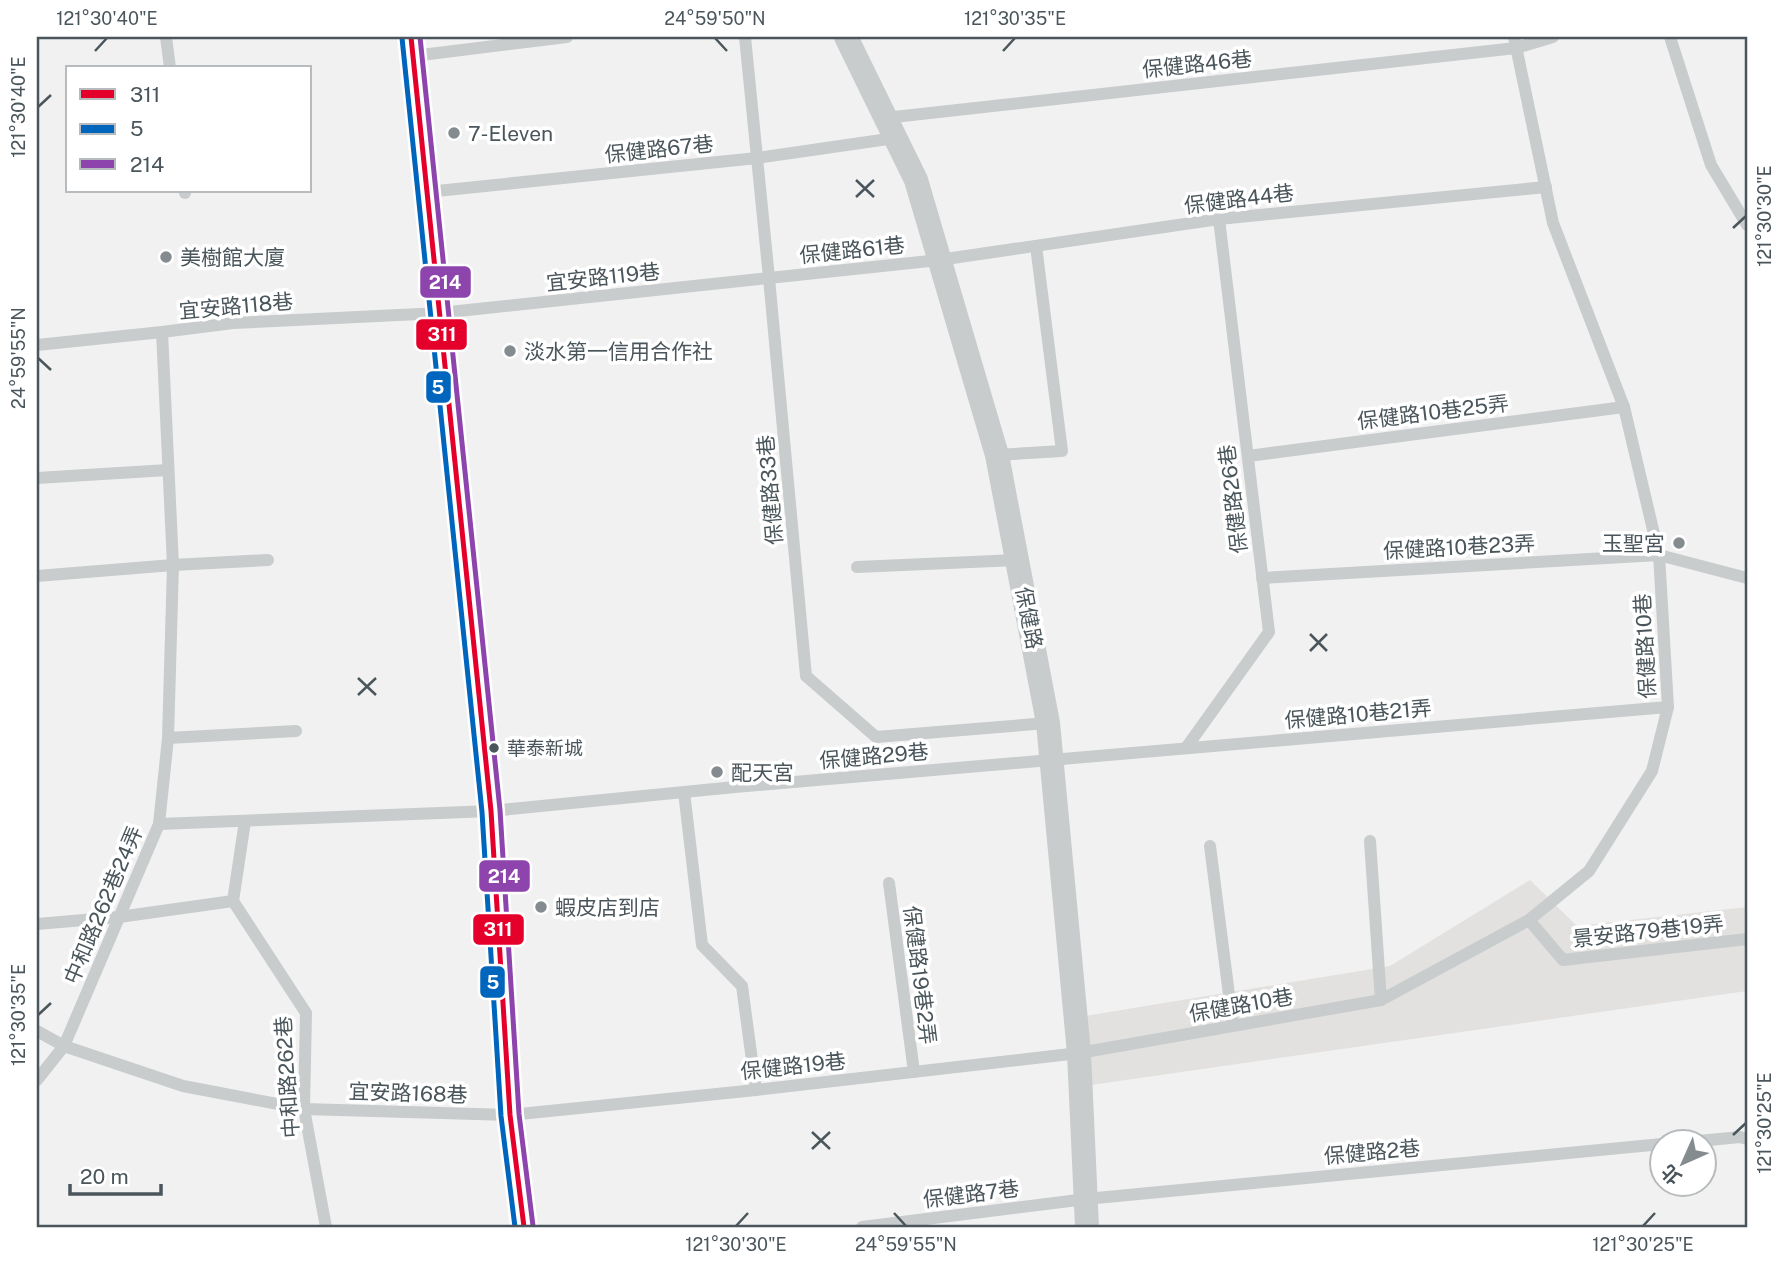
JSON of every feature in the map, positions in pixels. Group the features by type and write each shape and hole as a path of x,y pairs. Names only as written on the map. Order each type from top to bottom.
{"street":[{"name":"保健路","path":"846,37 916,180 997,455 1048,723 1079,1053 1087,1227"},
{"path":"412,46 491,811 510,1115 524,1227"}],"lane":[{"path":"166,37 170,66"},
{"path":"412,46 567,37"},
{"name":"保健路33巷","path":"745,37 806,676 876,737 1048,723"},
{"name":"保健路46巷","path":"890,128 1553,37"},
{"path":"1670,37 1711,165 1747,225"},
{"name":"保健路10巷","path":"1079,1053 1381,1000 1529,920 1589,871 1652,771 1668,707 1659,555 1624,407 1553,223 1515,42"},
{"name":"保健路67巷","path":"427,192 757,158 890,128"},
{"name":"保健路44巷","path":"939,260 1219,219 1546,187"},
{"name":"保健路26巷","path":"1186,748 1269,632 1219,219"},
{"path":"997,455 1062,451 1037,246"},
{"name":"保健路61巷","path":"769,278 939,260"},
{"name":"宜安路119巷","path":"440,313 769,278"},
{"name":"宜安路118巷","path":"37,345 233,323 440,313"},
{"name":"中和路262巷24弄","path":"37,1080 64,1046 159,824 168,738 173,565 162,332"},
{"name":"保健路10巷25弄","path":"1248,456 1624,407"},
{"path":"37,478 168,470"},
{"name":"保健路10巷23弄","path":"1262,578 1659,555 1747,578"},
{"path":"857,567 1017,559"},
{"path":"37,576 268,560"},
{"name":"保健路10巷21弄","path":"1051,760 1668,707"},
{"path":"168,738 296,731"},
{"name":"保健路29巷","path":"491,811 1051,760"},
{"path":"684,792 702,946 742,986 756,1090"},
{"path":"159,824 491,811"},
{"path":"37,924 119,917 233,901 245,821"},
{"path":"1370,841 1381,1000"},
{"path":"1210,846 1233,1026"},
{"name":"保健路19巷2弄","path":"889,883 914,1072"},
{"name":"中和路262巷","path":"233,901 306,1013 304,1109 326,1227"},
{"name":"景安路79巷19弄","path":"1529,920 1563,960 1747,939"},
{"name":"宜安路168巷","path":"37,1031 64,1046 183,1086 304,1109 510,1115"},
{"name":"保健路19巷","path":"510,1115 1079,1053"},
{"path":"1718,1139 1747,1139"},
{"name":"保健路2巷","path":"1086,1199 1648,1145"},
{"name":"保健路7巷","path":"862,1227 1086,1199"}],"shaded area":[{"path":"1530,880 1577,926 1747,907 1747,991 1091,1085 1085,1016 1390,966"}],"transit line":[{"name":"311","path":"411,37 491,811 510,1115 524,1227"},
{"name":"214","path":"420,37 500,810 519,1114 533,1226"},
{"name":"5","path":"402,38 482,812 501,1116 515,1227"}],"place":[{"name":"7-Eleven","path":"454,133"},
{"name":"美樹館大廈","path":"166,257"},
{"name":"淡水第一信用合作社","path":"510,351"},
{"name":"玉聖宮","path":"1679,543"},
{"name":"華泰新城","path":"494,748"},
{"name":"配天宮","path":"717,772"},
{"name":"蝦皮店到店","path":"541,907"}]}
